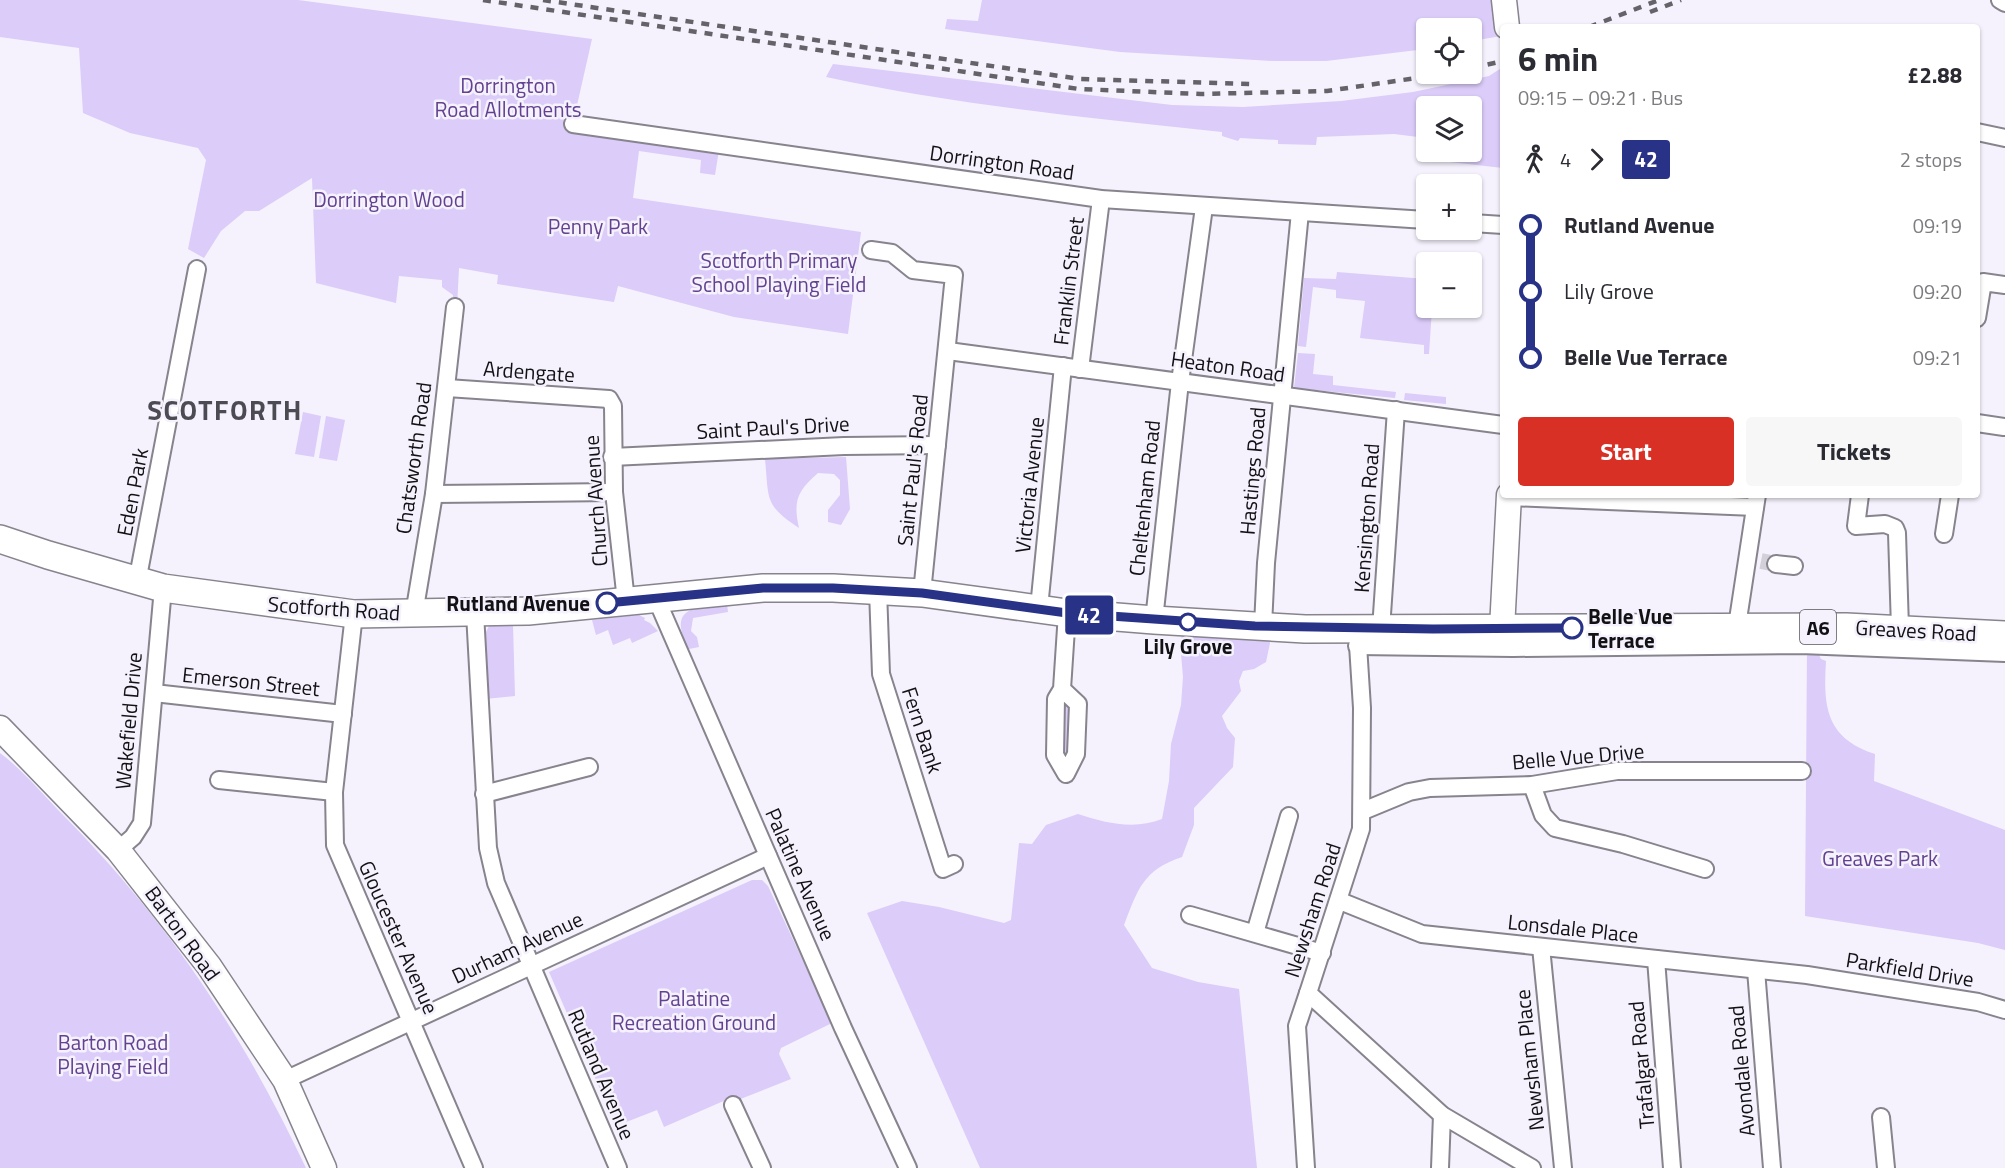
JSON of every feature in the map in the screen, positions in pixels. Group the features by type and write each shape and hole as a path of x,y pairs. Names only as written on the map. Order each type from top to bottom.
{"main road":[{"name":"Scotforth Road","path":"0,539 150,585 354,615 559,609 763,588 922,593 1067,613 1365,634 1502,629"},
{"name":"Greaves Road","path":"1502,629 1737,626 1900,628 2005,635"}],"street":[{"path":"1504,0 1507,24"},
{"path":"2000,0 2005,3"},
{"name":"Dorrington Road","path":"573,123 1101,199 1416,219"},
{"path":"1980,133 2005,138"},
{"name":"Franklin Street","path":"1072,368 1101,199"},
{"name":"Cheltenham Road","path":"1154,620 1180,382 1204,207"},
{"name":"Hastings Road","path":"1263,626 1300,212"},
{"path":"1482,224 1500,225"},
{"name":"Saint Paul's Road","path":"871,250 892,252 913,270 954,268 947,330 948,351 922,593"},
{"name":"Eden Park","path":"150,585 197,268"},
{"path":"1980,300 1983,282 2005,285"},
{"name":"Chatsworth Road","path":"414,614 434,494 454,307"},
{"name":"Heaton Road","path":"948,351 1500,425"},
{"name":"Victoria Avenue","path":"1040,608 1072,368"},
{"name":"Ardengate","path":"447,388 609,399"},
{"name":"Church Avenue","path":"609,399 613,406 614,492 626,601"},
{"name":"Kensington Road","path":"1365,634 1396,410"},
{"path":"1980,423 2004,427"},
{"name":"Saint Paul's Drive","path":"612,458 844,446 937,445"},
{"path":"434,494 614,492"},
{"path":"1502,629 1509,498"},
{"path":"1601,498 1756,501 1761,561 1737,626"},
{"path":"1860,498 1856,526 1885,524 1895,528 1897,533 1900,628"},
{"path":"1944,534 1950,498"},
{"path":"1761,561 1794,566"},
{"name":"Wakefield Drive","path":"118,850 133,837 141,823 154,693 150,585"},
{"name":"Fern Bank","path":"878,590 881,674 943,869 954,864"},
{"name":"Palatine Avenue","path":"656,598 768,856 908,1168"},
{"name":"Rutland Avenue","path":"474,613 488,849 496,883 618,1168"},
{"path":"1062,689 1067,613"},
{"name":"Gloucester Avenue","path":"354,615 334,792 333,826 339,858 474,1168"},
{"path":"1365,634 1512,648 1802,645 2005,653"},
{"name":"Newsham Road","path":"1365,634 1361,830 1340,901 1308,993 1442,1115 1532,1168"},
{"name":"Emerson Street","path":"154,693 343,714"},
{"name":"Barton Road","path":"0,728 118,850 209,966 285,1080 324,1168"},
{"path":"484,794 588,767"},
{"name":"Belle Vue Drive","path":"1363,811 1409,792 1430,788 1532,785 1617,771 1802,771"},
{"path":"219,780 334,792"},
{"path":"1532,785 1543,815 1555,828 1705,869"},
{"path":"1254,933 1289,816"},
{"name":"Durham Avenue","path":"285,1080 768,856"},
{"name":"Lonsdale Place","path":"1340,901 1422,934 1807,975"},
{"path":"1190,915 1322,953"},
{"name":"Newsham Place","path":"1542,947 1563,1168"},
{"name":"Trafalgar Road","path":"1656,959 1672,1168"},
{"name":"Avondale Road","path":"1756,970 1772,1168"},
{"name":"Parkfield Drive","path":"1807,975 1978,1002 2005,1011"},
{"path":"1306,1168 1297,1026 1308,993"},
{"path":"734,1105 762,1168"},
{"path":"1440,1168 1442,1115"},
{"path":"1881,1117 1886,1168"}],"green space":[{"path":"0,0 298,0 592,39 573,123 720,144 715,175 700,173 701,160 639,151 633,198 861,232 848,334 734,317 618,286 614,302 497,284 498,275 459,268 457,307 453,307 453,295 442,287 442,280 399,276 396,303 316,283 312,178 259,211 245,211 221,231 204,258 188,249 206,160 198,148 130,133 83,113 79,48 0,37"},
{"path":"982,0 1496,0 1500,36 1482,39 1482,18 1416,18 1416,50 1326,61 1274,61 1120,52 945,29 947,19 978,21"},
{"path":"833,64 1172,105 1243,107 1341,101 1413,92 1451,84 1482,84 1482,77 1500,69 1500,168 1450,162 1482,162 1482,96 1416,96 1416,137 1394,134 1317,137 1316,145 1278,144 1278,140 1240,138 1238,141 1222,136 1222,132 1023,110 826,77"},
{"path":"1337,272 1416,278 1416,318 1431,318 1429,354 1424,354 1424,345 1360,338 1365,301 1336,298 1336,290 1313,287 1306,347 1298,346 1304,278 1336,279"},
{"path":"1298,353 1315,354 1313,374 1333,376 1333,385 1396,392 1395,398 1294,388"},
{"path":"1405,393 1446,397 1446,404 1404,400"},
{"path":"303,412 321,416 314,457 295,454"},
{"path":"326,416 345,420 337,461 319,458"},
{"path":"846,457 850,509 841,525 828,522 828,510 840,495 840,480 834,474 818,473 801,491 796,511 799,528 774,507 768,492 765,459"},
{"path":"727,603 728,612 693,618 691,631 697,637 699,647 689,649 683,635 682,618 694,609"},
{"path":"639,615 658,631 632,643 630,638 613,645 608,630 596,635 592,620"},
{"path":"513,625 515,696 485,699 485,634 489,626"},
{"path":"1184,630 1268,635 1270,643 1266,662 1254,669 1243,671 1239,681 1241,691 1222,716 1227,728 1235,738 1233,767 1194,808 1194,825 1182,857 1158,868 1144,882 1133,901 1124,925 1152,968 1198,982 1239,989 1257,1168 980,1168 867,913 902,901 939,907 1004,923 1011,920 1019,843 1032,844 1046,825 1078,814 1130,825 1162,819 1169,781 1171,744 1181,705 1183,677 1180,642"},
{"name":"Greaves Park","path":"1807,650 1817,651 1821,659 1826,661 1827,706 1837,730 1846,739 1875,754 1874,781 2005,830 2005,950 1978,943 1805,916"},
{"path":"1067,701 1073,708 1071,752 1065,759 1061,752 1061,707"},
{"name":"Barton Road Playing Field","path":"0,753 26,776 103,857 171,939 201,982 256,1071 306,1168 0,1168"},
{"name":"Palatine Recreation Ground","path":"752,880 762,880 768,886 832,1023 781,1048 779,1054 791,1079 738,1100 735,1096 664,1127 657,1110 616,1126 549,972"}],"tunnel":[{"path":"1761,561 1776,564"}],"railway":[{"path":"483,0 1079,89 1201,94 1327,91 1416,78"},
{"path":"543,0 1080,79 1251,84"},
{"path":"1597,24 1659,0"},
{"path":"1650,12 1681,0"},
{"path":"1482,66 1500,62"}],"bus line":[{"name":"42","path":"607,603 763,588 833,588 922,593 1067,613 1255,626 1433,629 1572,628"}],"place":[{"name":"Rutland Avenue","path":"607,603"},
{"name":"Lily Grove","path":"1188,622"},
{"name":"Belle Vue Terrace","path":"1572,628"}],"district":[{"name":"SCOTFORTH","path":"225,409"}],"park label":[{"name":"Dorrington Road Allotments","path":"508,97"},
{"name":"Dorrington Wood","path":"389,199"},
{"name":"Penny Park","path":"598,226"},
{"name":"Scotforth Primary School Playing Field","path":"779,272"}]}
